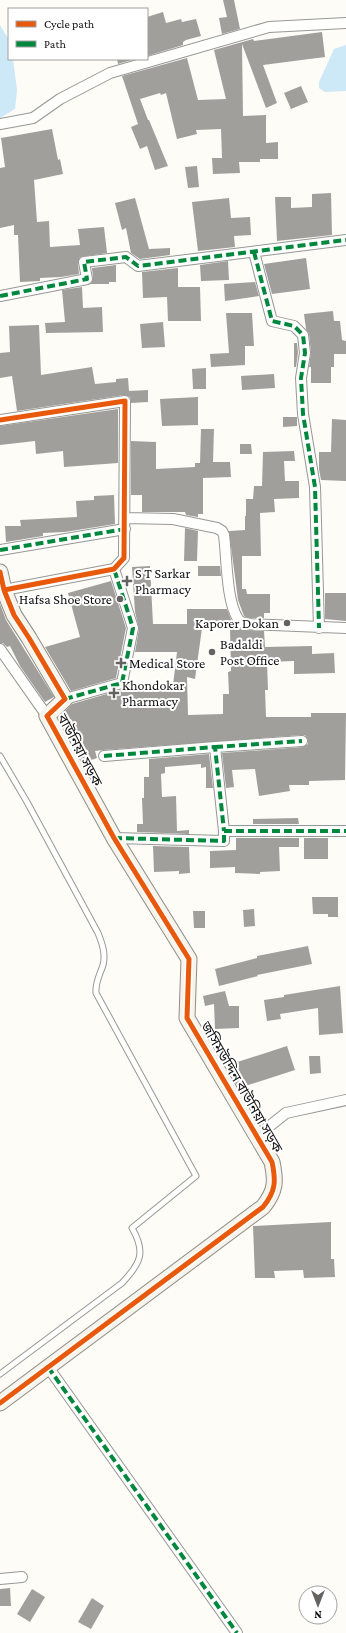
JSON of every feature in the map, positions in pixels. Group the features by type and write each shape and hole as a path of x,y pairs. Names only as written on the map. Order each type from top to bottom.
{"street":[{"path":"0,124 33,118 60,99 110,73 269,27 346,23"},
{"path":"0,296 87,279 84,262 126,257 138,266 346,240"},
{"path":"254,252 272,321 294,326 303,335 305,353 301,378 303,414 315,487 319,628"},
{"path":"0,420 125,401 124,558 114,569 4,590"},
{"path":"125,518 173,519 217,528 222,531 224,535 231,602 238,620 246,624 346,628"},
{"path":"0,550 125,529"},
{"path":"65,699 122,683 133,628 114,569"},
{"name":"বাউনিয়া সড়ক","path":"0,572 4,590 14,615 30,638 65,699 47,716 114,838"},
{"path":"0,649 47,716"},
{"path":"104,756 302,741"},
{"path":"114,838 224,841 215,747"},
{"path":"224,831 346,831"},
{"name":"জসিমউদ্দিন বাউনিয়া সড়ক","path":"0,1403 263,1207 270,1198 273,1189 275,1177 272,1162 187,1018 189,959 114,838"},
{"path":"257,1136 286,1113 346,1100"},
{"path":"48,1367 237,1633"},
{"path":"0,1579 22,1577"}],"lane":[{"path":"0,756 31,809 98,933 103,946 104,964 96,983 96,993 196,1176 132,1228 139,1239 141,1250 136,1267 122,1283 0,1374"}],"water":[{"path":"0,25 8,38 8,60 13,60 17,90 15,109 0,118"},
{"path":"346,45 346,91 325,92 319,88 319,82 334,49"}],"building":[{"path":"223,0 234,0 240,29 222,34 219,18 227,17"},
{"path":"163,12 166,23 181,19 182,22 196,19 201,36 186,40 183,42 183,45 148,56 148,17"},
{"path":"322,32 325,57 263,65 277,103 266,108 242,44 243,116 266,115 266,143 278,142 278,159 260,159 260,162 239,162 240,173 213,174 212,158 222,158 221,129 196,130 197,134 177,139 166,93 161,95 160,93 140,99 168,166 155,170 147,146 140,149 131,127 138,124 122,76 187,58 198,100 226,99 214,50 253,39 254,41"},
{"path":"117,60 132,60 118,64"},
{"path":"301,86 308,102 291,109 284,93"},
{"path":"52,129 58,160 60,159 63,174 34,180 37,222 49,221 50,247 80,245 78,229 104,227 107,253 80,257 78,263 79,274 40,278 40,281 20,282 18,235 14,235 14,225 0,228 0,168 5,167 1,138"},
{"path":"197,166 199,187 188,188 185,167"},
{"path":"331,193 332,235 277,241 275,197 291,197 291,208 312,207 312,194"},
{"path":"135,198 149,249 170,248 170,255 140,259 131,253 126,228 122,230 115,203"},
{"path":"229,198 231,218 250,217 251,235 234,236 235,247 198,251 192,202"},
{"path":"306,258 310,289 272,294 264,264"},
{"path":"228,261 229,280 201,281 200,265"},
{"path":"116,265 116,282 109,282 109,284 91,284 93,278 92,268"},
{"path":"178,268 178,287 200,287 201,321 168,321 167,297 143,298 142,272"},
{"path":"255,282 259,296 225,301 224,284"},
{"path":"82,287 83,308 102,307 103,332 46,333 45,323 65,322 62,290"},
{"path":"333,311 334,321 340,321 342,340 346,341 346,354 334,354 334,367 331,367 331,383 311,383 311,367 309,367 311,352 309,334 306,329 304,314"},
{"path":"226,313 252,313 254,346 245,346 245,365 211,367 210,354 229,353"},
{"path":"163,322 165,347 142,348 140,324"},
{"path":"39,325 41,375 92,367 95,384 116,382 116,379 128,378 129,391 148,390 148,402 131,403 130,397 124,395 17,411 12,376 0,378 0,353 10,352 9,326"},
{"path":"294,343 297,343 298,353 296,367 294,367"},
{"path":"206,368 206,389 193,389 192,369"},
{"path":"274,374 275,388 242,390 241,376"},
{"path":"198,397 198,425 162,426 160,399"},
{"path":"118,409 118,463 64,467 63,451 36,454 35,441 0,445 0,426"},
{"path":"283,417 297,417 297,426 283,427"},
{"path":"332,419 346,420 346,481 321,480 319,469 319,452 331,452"},
{"path":"201,429 214,429 213,462 230,462 231,477 203,478 203,514 198,514 198,517 186,515 185,512 142,512 142,495 131,495 131,441 156,442 156,469 195,467 195,463 200,463"},
{"path":"240,444 251,444 252,454 240,454"},
{"path":"294,451 295,461 284,461 285,481 299,481 299,498 274,499 275,512 260,513 261,556 242,556 242,589 246,589 247,594 270,594 270,613 264,613 264,618 247,618 244,616 238,600 229,531 245,530 246,499 253,499 254,486 262,486 263,452"},
{"path":"114,495 115,524 65,532 43,533 43,536 6,542 5,526 21,526 20,520 77,517 76,501 94,500 94,496"},
{"path":"185,528 198,531 197,561 184,561"},
{"path":"150,566 153,624 187,624 187,609 227,609 232,622 238,628 264,631 265,647 312,646 312,654 334,653 335,673 294,674 294,661 267,662 268,690 265,690 266,717 311,717 311,713 346,713 345,780 309,781 309,785 289,785 290,791 259,796 255,769 232,770 234,787 226,788 222,753 303,747 308,744 308,740 305,735 95,751 97,758 83,763 74,746 65,711 72,704 124,689 128,686 173,685 177,652 135,652 139,629 135,612 132,567","holes":["202,628 230,628 231,671 228,672 229,694 223,694 223,714 188,715 187,677 195,679"]},
{"path":"198,566 220,566 221,576 198,576"},
{"path":"111,581 126,628 116,678 71,691 45,647 80,637 68,593"},
{"path":"325,593 346,593 346,621 325,619"},
{"path":"0,604 6,620 54,697 45,702 20,666 10,646 7,647 3,643 0,643"},
{"path":"209,754 213,788 206,788 206,767 201,768 201,764 165,767 165,773 161,774 162,797 176,796 177,831 189,830 189,834 137,832 137,824 143,824 142,798 144,798 144,777 149,777 149,759"},
{"path":"298,818 299,824 253,824 253,819"},
{"path":"236,838 299,838 299,847 279,847 280,871 260,872 260,874 235,873 235,867 210,868 210,851 236,850"},
{"path":"304,838 328,838 328,859 304,859"},
{"path":"153,846 189,847 190,873 179,874 179,871 154,872"},
{"path":"312,897 338,897 338,917 328,917 328,914 313,914"},
{"path":"254,909 255,926 244,927 243,910"},
{"path":"193,911 205,911 205,928 194,928"},
{"path":"308,946 312,964 257,975 258,976 219,986 215,969 257,958 257,956"},
{"path":"340,986 343,1033 319,1035 318,1008 280,1014 281,1019 267,1021 264,1000 284,997 284,995"},
{"path":"225,991 229,1006 239,1006 239,1028 215,1029 214,1004 205,1006 203,996"},
{"path":"287,1046 295,1070 239,1088 232,1077 228,1065"},
{"path":"309,1056 320,1056 321,1073 310,1074"},
{"path":"331,1222 331,1259 334,1259 335,1277 304,1278 303,1270 274,1271 275,1278 255,1278 253,1226"},
{"path":"10,1588 11,1606 0,1606 0,1589"},
{"path":"32,1589 45,1597 30,1622 17,1614"},
{"path":"92,1598 104,1606 91,1629 78,1622"}],"marked path":[{"path":"0,296 87,279 84,262 126,257 138,266 346,240"},
{"path":"254,252 272,321 294,326 303,335 305,353 301,378 303,414 315,487 319,628"},
{"path":"0,550 125,529"},
{"path":"65,699 122,683 133,628 114,569"},
{"path":"215,747 302,741"},
{"path":"104,756 215,747 224,831"},
{"path":"114,838 224,841 224,831 346,831"},
{"path":"48,1367 237,1633"}],"cycle path":[{"path":"0,420 125,401 124,558 114,569 4,590"},
{"path":"0,572 4,590 14,615 65,699 47,716 114,838 189,959 187,1018 272,1162 274,1175 273,1191 263,1207 0,1403"}],"place":[{"name":"S T Sarkar Pharmacy","path":"127,581"},
{"name":"Hafsa Shoe Store","path":"120,599"},
{"name":"Kaporer Dokan","path":"287,623"},
{"name":"Badaldi Post Office","path":"212,652"},
{"name":"Medical Store","path":"121,663"},
{"name":"Khondokar Pharmacy","path":"114,693"}]}
